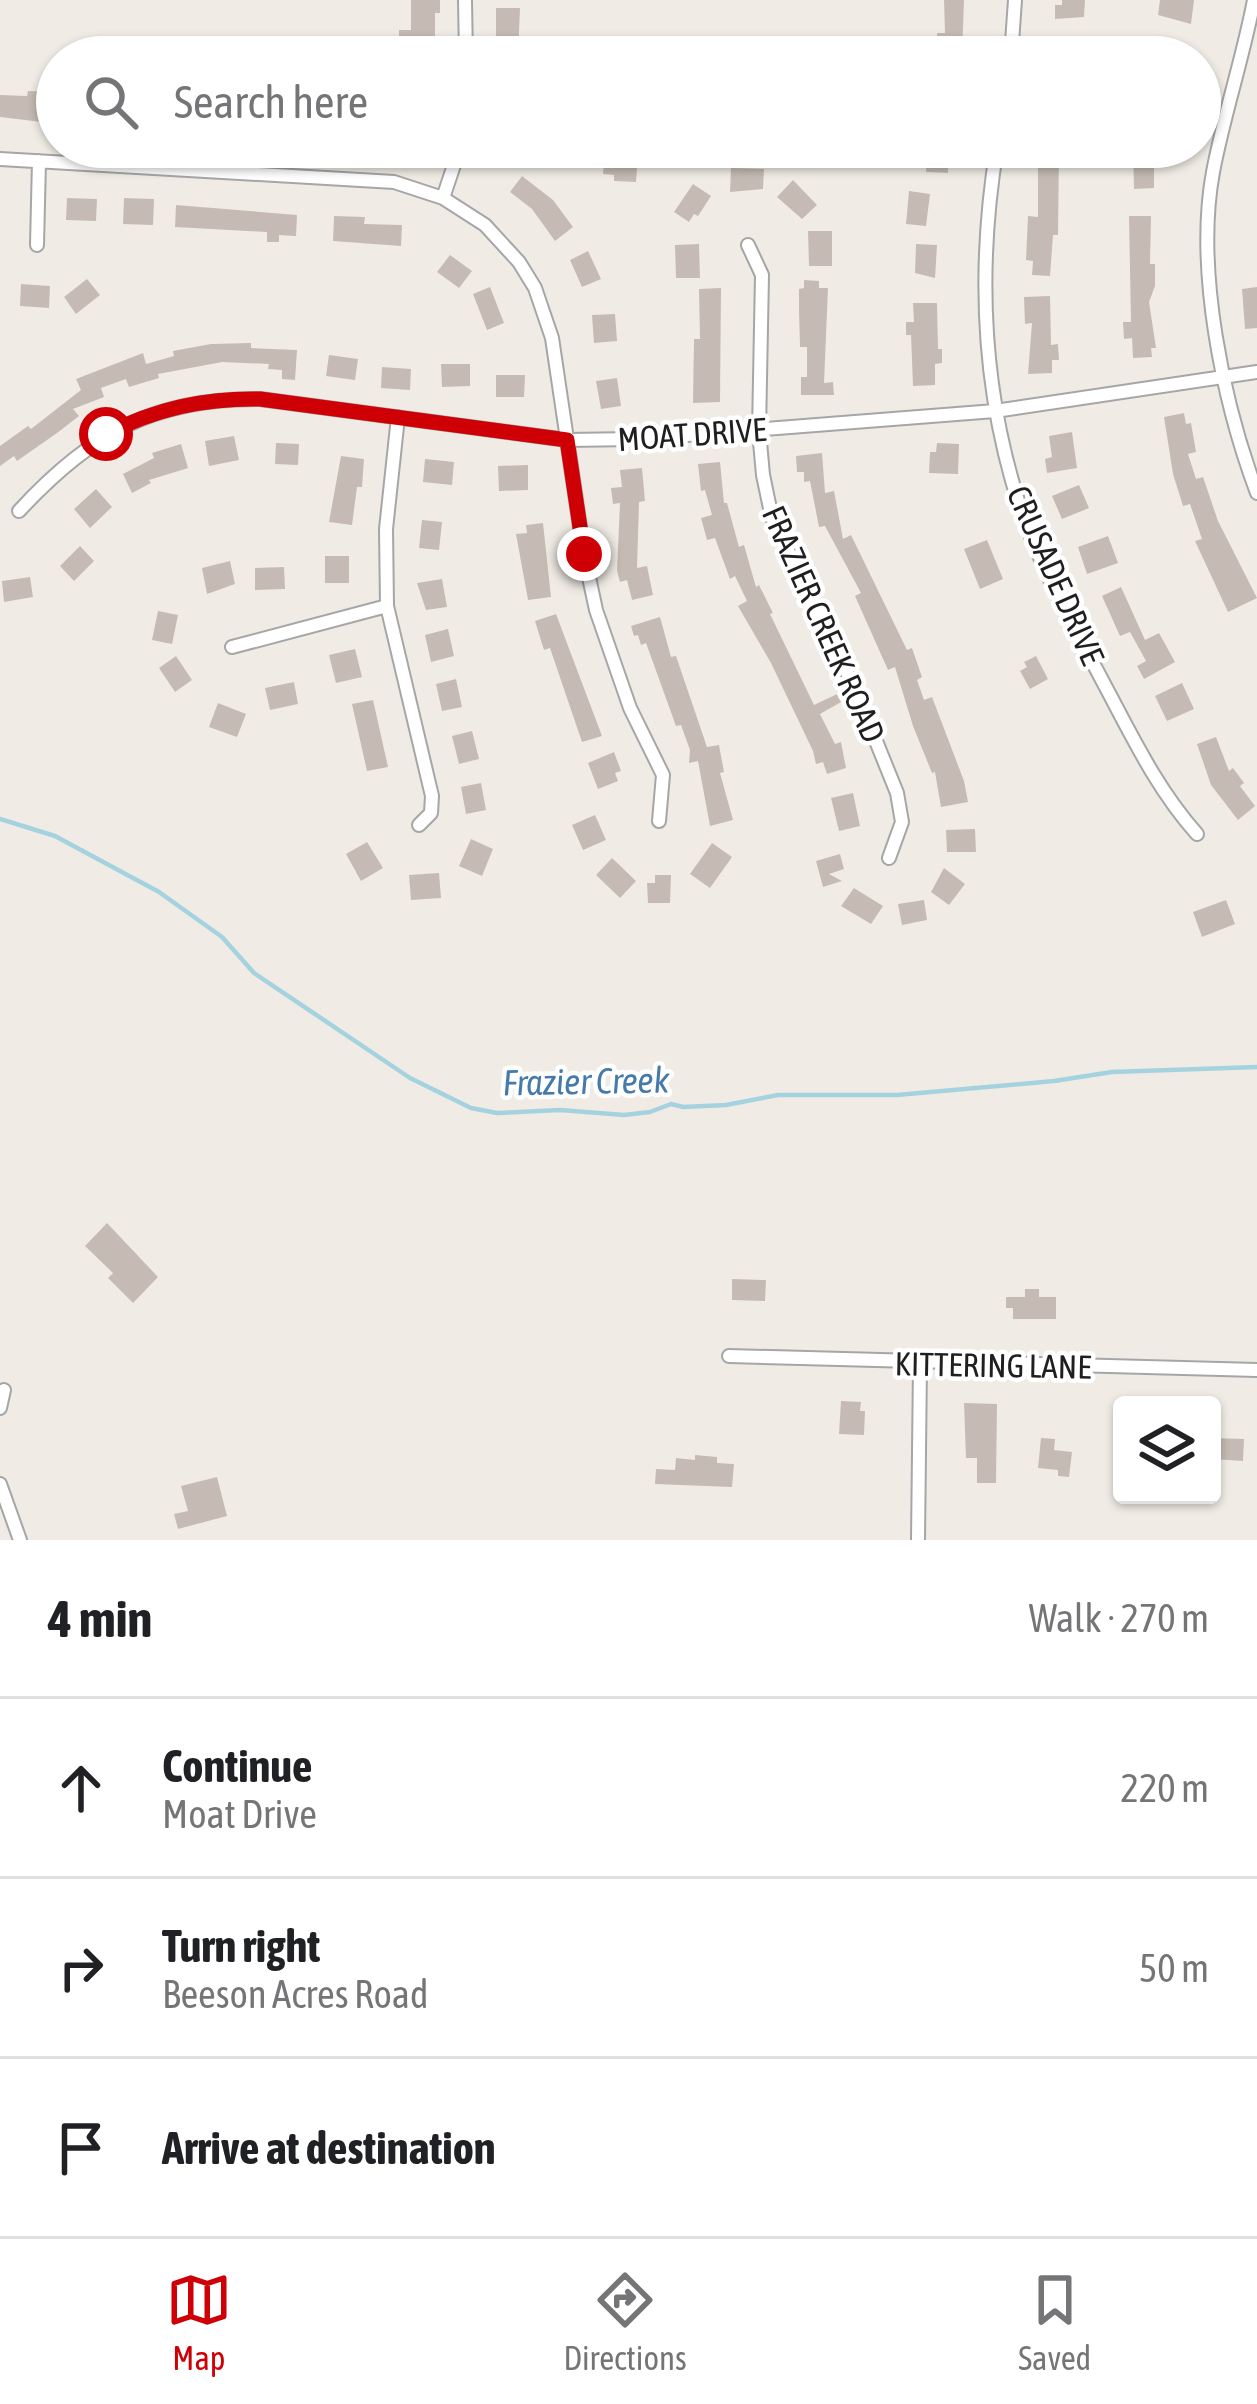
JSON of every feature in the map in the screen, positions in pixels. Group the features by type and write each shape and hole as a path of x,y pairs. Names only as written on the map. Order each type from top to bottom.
{"street":[{"path":"465,0 466,36"},
{"path":"1012,36 1015,0"},
{"path":"1221,141 1254,0"},
{"path":"0,159 36,161"},
{"path":"37,245 39,168"},
{"path":"177,168 375,178 443,198 504,243 535,288 552,338 596,610 630,708 663,775 659,821"},
{"path":"443,198 453,168"},
{"name":"CRUSADE DRIVE","path":"995,168 983,316 995,411 1021,509 1074,626 1166,799 1197,834"},
{"path":"1215,168 1208,281 1236,437 1257,493"},
{"name":"FRAZIER CREEK ROAD","path":"748,245 762,275 759,430 772,518 855,689 897,793 902,823 889,858"},
{"name":"MOAT DRIVE","path":"19,511 79,452 106,434 166,409 227,399 260,399 567,440 995,411 1257,371"},
{"path":"398,417 386,529 387,606 432,796 431,814 418,825"},
{"path":"232,647 387,606"},
{"name":"KITTERING LANE","path":"729,1356 1257,1370"},
{"path":"918,1540 920,1364"},
{"path":"0,1408 4,1390"},
{"path":"0,1484 20,1540"}],"building":[{"path":"411,0 440,0 435,36 399,36 399,30 411,30"},
{"path":"944,0 964,0 963,36 937,36 945,33"},
{"path":"1062,0 1085,0 1084,17 1055,19 1055,5 1062,5"},
{"path":"1160,0 1194,0 1191,24 1158,15"},
{"path":"496,8 520,8 519,36 496,36"},
{"path":"28,91 36,91 36,121 0,117 0,95 27,96"},
{"path":"604,168 637,168 636,182 614,181 614,175 603,174"},
{"path":"731,168 764,169 763,189 730,192"},
{"path":"926,168 948,168 948,173 926,172"},
{"path":"1038,168 1059,168 1058,235 1053,235 1050,276 1032,275 1033,261 1026,260 1028,216 1038,217"},
{"path":"1133,168 1154,168 1154,188 1134,189"},
{"path":"522,176 553,200 573,227 555,241 532,209 510,192"},
{"path":"793,180 817,205 802,219 777,197"},
{"path":"693,184 711,196 689,222 674,212"},
{"path":"909,191 930,194 926,226 906,224"},
{"path":"67,198 97,199 96,221 66,220"},
{"path":"124,198 154,199 153,225 123,224"},
{"path":"176,205 297,215 296,236 279,235 279,242 267,242 267,232 175,227"},
{"path":"334,216 365,217 364,224 402,225 401,246 333,241"},
{"path":"1129,216 1151,216 1150,264 1155,264 1155,286 1149,302 1156,348 1151,348 1152,357 1133,358 1132,338 1124,339 1123,322 1131,322"},
{"path":"808,231 832,231 832,266 809,266"},
{"path":"699,244 700,278 676,278 675,245"},
{"path":"916,244 937,245 935,278 915,273"},
{"path":"588,251 601,279 582,287 570,260"},
{"path":"450,255 472,271 459,288 437,272"},
{"path":"87,279 100,295 76,314 64,297"},
{"path":"804,280 819,281 819,288 828,288 824,383 833,382 834,395 801,395 801,377 807,377 807,347 800,347 799,289 804,288"},
{"path":"21,284 50,286 49,308 20,306"},
{"path":"490,287 504,323 487,330 473,294"},
{"path":"1257,287 1257,328 1245,329 1242,289"},
{"path":"721,288 720,402 693,403 694,339 700,339 699,289"},
{"path":"1050,296 1051,345 1058,344 1059,360 1052,360 1052,373 1028,374 1032,323 1025,324 1024,297"},
{"path":"913,303 937,303 942,363 935,364 935,385 913,386 906,322 914,322"},
{"path":"615,314 617,341 594,343 592,315"},
{"path":"251,343 251,348 297,350 295,380 282,379 282,370 268,369 269,364 222,362 158,374 159,378 129,387 126,379 101,388 104,397 73,409 79,416 17,461 14,456 0,466 0,446 28,426 31,429 81,390 76,379 143,353 146,364 174,356 173,351"},
{"path":"329,355 358,359 355,380 326,376"},
{"path":"441,364 470,364 470,386 442,387"},
{"path":"382,367 411,369 410,390 381,388"},
{"path":"496,375 525,375 524,397 496,397"},
{"path":"617,378 621,406 601,409 596,381"},
{"path":"1184,413 1186,424 1191,423 1196,452 1188,454 1196,479 1203,477 1218,521 1257,598 1228,612 1195,541 1202,539 1190,504 1183,506 1173,474 1164,417"},
{"path":"1072,432 1077,468 1047,473 1045,459 1052,457 1049,436"},
{"path":"234,436 239,460 209,466 205,441"},
{"path":"276,443 299,444 298,465 275,464"},
{"path":"937,443 959,444 958,474 929,473 930,452 936,452"},
{"path":"181,444 188,468 149,480 132,493 123,474 154,458 152,453"},
{"path":"822,453 825,493 834,491 843,539 851,535 907,650 912,648 924,700 932,697 968,802 941,807 935,772 913,726 895,667 888,670 855,596 861,593 825,526 819,527 810,481 804,482 804,472 797,472 796,456"},
{"path":"341,456 364,459 352,525 329,522"},
{"path":"425,459 454,462 452,485 423,482"},
{"path":"720,462 724,503 739,547 744,545 756,587 759,585 773,613 814,705 837,694 841,702 820,714 835,744 841,742 846,768 827,774 823,762 816,764 771,663 738,606 747,601 735,576 730,579 715,538 707,540 701,518 712,515 705,490 701,491 698,464"},
{"path":"528,465 528,490 499,491 498,466"},
{"path":"642,468 645,501 639,502 637,568 647,566 653,595 632,600 627,580 620,582 617,571 620,503 613,504 611,488 622,487 620,470"},
{"path":"1079,485 1089,508 1062,519 1052,496"},
{"path":"96,489 112,507 90,528 74,509"},
{"path":"422,520 442,522 439,550 419,548"},
{"path":"543,523 551,597 528,600 516,534 527,533 526,525"},
{"path":"1108,536 1118,563 1087,574 1078,547"},
{"path":"987,540 1003,579 980,589 964,549"},
{"path":"80,546 94,561 74,581 60,566"},
{"path":"325,556 349,556 349,583 325,583"},
{"path":"230,561 235,584 207,594 202,568"},
{"path":"284,567 285,589 255,590 255,568"},
{"path":"30,577 33,597 4,602 2,581"},
{"path":"442,579 447,607 426,610 417,583"},
{"path":"1121,587 1145,640 1159,633 1175,662 1144,679 1137,666 1146,661 1130,632 1120,636 1102,596"},
{"path":"158,611 178,615 172,644 152,640"},
{"path":"556,614 602,736 582,742 550,648 544,650 535,621"},
{"path":"660,617 707,747 719,745 724,772 720,773 733,820 710,826 698,761 689,763 690,750 681,725 676,726 646,643 641,645 638,635 634,636 631,626"},
{"path":"448,629 454,656 431,662 425,635"},
{"path":"355,649 362,677 336,683 329,655"},
{"path":"176,656 192,680 175,692 159,668"},
{"path":"1036,656 1048,679 1030,689 1020,671 1027,667 1024,662"},
{"path":"456,679 462,707 442,711 436,684"},
{"path":"294,682 298,704 270,710 265,688"},
{"path":"1182,683 1194,709 1167,721 1155,696"},
{"path":"373,700 388,767 367,771 352,704"},
{"path":"218,703 246,714 237,737 209,727"},
{"path":"472,731 479,759 459,764 452,736"},
{"path":"1216,737 1229,771 1233,768 1255,806 1238,820 1211,785 1197,744"},
{"path":"614,752 621,771 615,773 618,781 598,789 588,763"},
{"path":"481,783 486,810 466,814 461,787"},
{"path":"853,793 860,826 839,831 831,798"},
{"path":"595,815 606,840 583,850 572,825"},
{"path":"975,829 976,852 947,852 946,830"},
{"path":"471,839 493,849 482,876 459,866"},
{"path":"367,842 383,868 361,881 346,854"},
{"path":"712,843 732,857 710,888 690,874"},
{"path":"840,854 844,869 829,874 842,881 823,887 816,861"},
{"path":"612,858 636,881 620,898 596,875"},
{"path":"944,868 965,884 949,905 931,892"},
{"path":"439,873 441,898 411,900 409,875"},
{"path":"655,875 671,875 670,903 648,903 647,883 655,883"},
{"path":"854,888 883,906 871,924 841,906"},
{"path":"924,900 927,920 902,925 898,904"},
{"path":"1226,900 1235,924 1202,937 1193,912"},
{"path":"107,1223 158,1277 133,1303 108,1278 113,1273 85,1246"},
{"path":"732,1279 766,1280 765,1301 732,1300"},
{"path":"1025,1289 1039,1289 1039,1297 1056,1297 1056,1319 1013,1319 1006,1297 1025,1297"},
{"path":"841,1401 861,1402 864,1435 839,1434"},
{"path":"964,1403 997,1404 996,1483 977,1483 977,1458 966,1458"},
{"path":"1041,1438 1055,1439 1054,1450 1072,1452 1069,1477 1058,1476 1058,1470 1038,1468"},
{"path":"1221,1438 1244,1439 1243,1461 1221,1460"},
{"path":"695,1455 734,1464 732,1487 655,1484 656,1469 675,1470 676,1458 695,1460"},
{"path":"217,1477 227,1516 178,1529 174,1514 188,1511 181,1486"}],"waterway":[{"name":"Frazier Creek","path":"0,819 55,836 159,892 222,937 254,973 410,1078 471,1108 497,1113 560,1110 624,1115 671,1104 726,1105 778,1095 897,1095 1112,1072 1257,1067"}],"route":[{"path":"106,434 166,409 260,399 567,440 584,554"}]}
